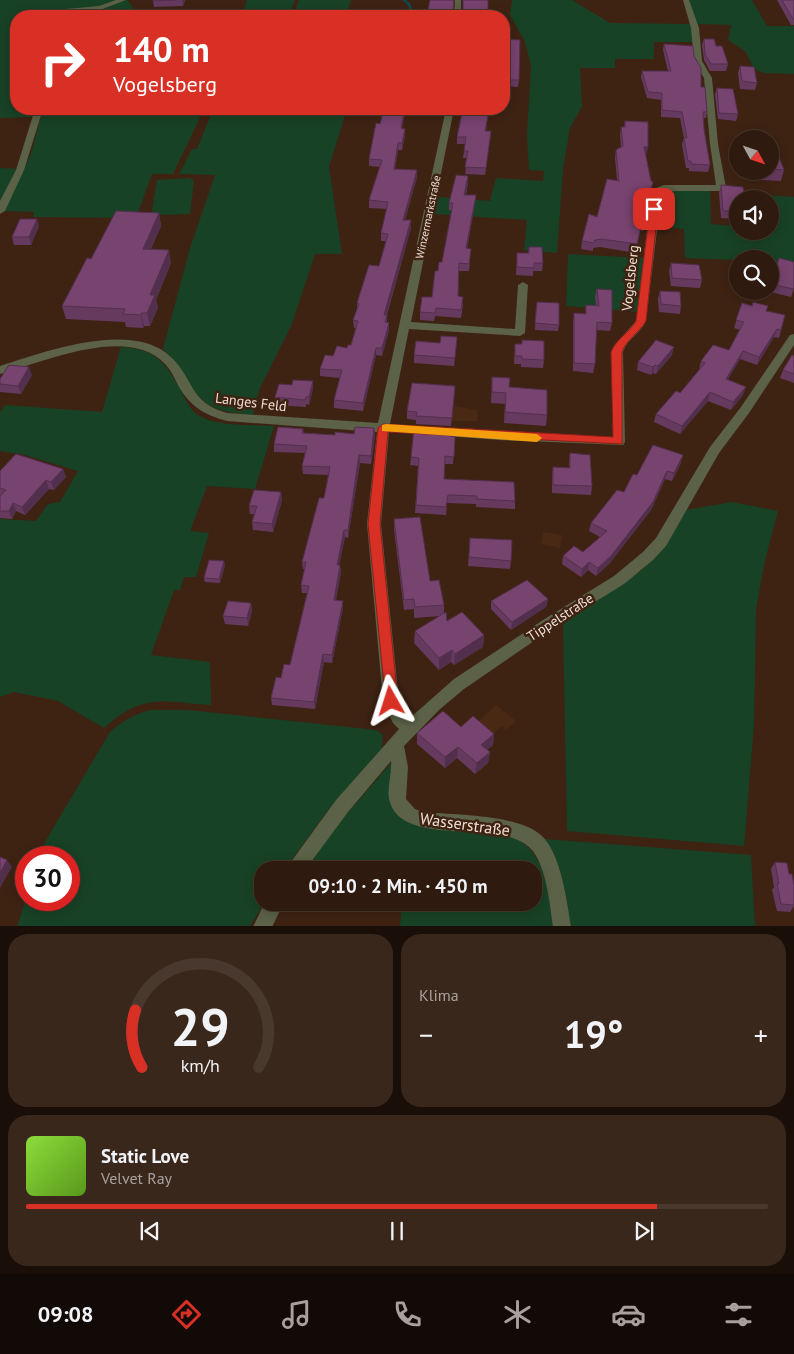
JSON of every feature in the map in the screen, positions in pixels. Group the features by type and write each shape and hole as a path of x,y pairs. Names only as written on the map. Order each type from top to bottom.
{"street":[{"path":"79,10 100,8 123,0"},
{"name":"Vogelsberg","path":"383,428 618,442 616,352 619,345 636,330 641,321 650,236 658,192 664,188 721,188 712,125 708,78 698,61 695,28 686,0"},
{"path":"0,211 20,170 37,115"},
{"name":"Winzermarkstraße","path":"410,728 398,718 391,701 374,524 383,428 449,115"},
{"path":"406,325 520,333 523,285"},
{"name":"Tippelstraße","path":"301,861 342,806 410,728 459,684 548,624 619,580 648,556 660,542 714,450 745,410 794,337"},
{"name":"Langes Feld","path":"0,370 38,357 67,350 107,345 142,345 164,356 193,401 214,414 242,419 383,428"},
{"name":"Wasserstraße","path":"396,745 400,756 396,794 400,807 413,818 511,830 531,838 540,848 546,863 559,906 562,926"},
{"path":"262,926 270,911"}],"shaded area":[{"path":"454,406 478,410 477,421 452,421"},
{"path":"543,532 562,535 560,548 541,544"},
{"path":"496,705 516,721 506,730 502,726 487,740 472,727"}],"green space":[{"path":"0,0 127,0 135,10 10,10 10,115 36,115 35,117 0,118"},
{"path":"247,0 295,0 291,10 244,10"},
{"path":"299,0 351,0 348,10 295,10"},
{"path":"512,0 572,0 610,23 691,24 695,42 654,42 654,59 615,59 615,68 580,68 582,106 570,128 563,169 557,253 524,250 527,220 433,214 439,197 490,201 496,178 543,181 544,171 529,170 527,135 531,65 525,42 510,15"},
{"path":"687,0 752,0 767,26 794,26 794,74 764,73 754,69 746,52 728,40 731,25 697,24"},
{"path":"41,115 201,115 173,174 152,174 136,218 33,217 34,212 3,211 31,154"},
{"path":"211,115 345,115 329,167 342,254 315,254 291,326 259,390 253,415 216,408 206,402 198,395 176,363 163,349 190,248 215,175 179,174 192,149 197,149"},
{"path":"0,168 18,169 0,206"},
{"path":"190,178 194,181 190,214 158,215 154,213 152,210 157,180"},
{"path":"671,190 710,191 711,224 729,225 729,240 779,240 779,196 794,197 794,263 779,262 779,250 729,250 729,260 685,258 684,229 666,227 667,220 656,219 660,195"},
{"path":"568,254 644,258 639,312 566,306"},
{"path":"121,347 143,351 158,359 170,373 190,408 202,417 221,423 274,426 255,489 207,486 190,531 209,533 196,577 184,577 180,590 174,590 151,655 210,662 211,705 166,701 143,704 118,717 104,728 58,701 14,692 0,697 0,519 36,521 48,504 60,502 78,471 25,455 0,451 0,412 5,405 102,412"},
{"path":"732,502 778,511 765,560 756,609 754,725 744,846 567,831 563,624 642,570 658,553 686,510"},
{"path":"152,710 188,710 376,730 383,735 382,748 329,809 291,861 254,861 254,911 259,911 250,926 17,926 22,911 80,911 80,846 44,846 110,732 130,718"},
{"path":"392,762 393,807 515,837 534,854 538,861 310,861 328,835"},
{"path":"545,839 751,855 755,926 567,926 554,861"},
{"path":"542,869 549,888 556,926 400,926 401,911 542,911"}],"building":[{"path":"430,0 454,0 453,10 428,10"},
{"path":"463,0 488,0 488,10 463,10"},
{"path":"782,0 794,0 794,19 793,19"},
{"path":"510,39 520,40 519,80 510,80"},
{"path":"704,39 714,39 716,46 722,46 728,64 711,64 705,54"},
{"path":"664,44 693,46 694,56 701,68 701,87 705,87 707,112 703,112 704,129 710,165 691,164 691,161 688,161 684,138 687,138 682,112 662,110 662,93 648,92 642,71 671,71"},
{"path":"740,66 754,67 757,83 742,81"},
{"path":"717,88 733,89 738,114 719,113"},
{"path":"382,115 404,115 401,128 405,129 402,143 398,143 394,169 417,170 403,220 411,220 384,315 387,315 385,322 389,323 382,348 376,348 363,403 334,400 342,370 320,369 325,355 333,356 337,346 347,348 348,345 351,345 358,321 353,320 369,265 379,266 388,234 381,233 388,202 369,200 382,160 369,159 376,123 380,124"},
{"path":"462,115 488,115 485,131 491,131 486,168 465,167 468,151 464,151 466,137 457,137"},
{"path":"625,121 648,122 648,147 644,147 651,181 653,182 646,205 649,205 645,222 642,222 637,244 601,239 595,240 594,243 582,241 589,214 597,217 607,179 619,181 616,150 623,146 621,127 625,127"},
{"path":"779,157 784,170 779,170"},
{"path":"456,175 468,176 464,195 476,195 466,248 471,249 469,264 459,263 458,296 463,297 461,310 436,308 435,313 420,312 422,297 432,297 435,271 438,271 439,262 442,262 453,203 449,203"},
{"path":"721,185 743,187 744,190 729,190 729,211 723,211"},
{"path":"116,211 159,213 143,249 169,250 150,295 155,295 147,313 141,313 141,315 123,314 125,309 62,306 87,258 91,259"},
{"path":"20,219 37,219 29,237 12,237"},
{"path":"529,247 542,247 543,263 534,263 534,268 517,267 517,253 529,253"},
{"path":"779,258 794,262 794,289 779,286"},
{"path":"671,263 699,265 702,280 672,278"},
{"path":"597,289 612,290 612,323 597,322 595,364 574,363 574,313 586,314 586,305 599,306"},
{"path":"660,291 680,292 681,306 661,304"},
{"path":"537,302 559,303 559,325 535,323"},
{"path":"753,302 768,306 766,311 785,315 781,330 777,329 759,357 743,351 726,379 746,387 733,402 710,392 682,426 656,414 676,391 680,393 705,363 701,361 713,345 729,350 744,322 736,320 742,303 752,306"},
{"path":"441,336 457,337 455,358 414,355 416,341 440,343"},
{"path":"522,340 544,341 544,360 522,359 522,356 515,356 515,344 522,344"},
{"path":"656,340 674,347 658,366 655,365 653,367 638,362"},
{"path":"792,355 794,356 794,374 783,370"},
{"path":"9,365 29,367 18,386 0,384 0,379"},
{"path":"492,377 510,378 509,387 547,390 547,415 505,412 506,393 492,392"},
{"path":"293,380 313,381 309,397 306,397 305,400 275,397 279,384 292,385"},
{"path":"412,383 455,386 452,418 416,416 417,412 407,411"},
{"path":"278,427 303,429 302,433 335,435 335,432 354,434 355,427 374,428 371,456 359,455 348,530 344,530 337,565 340,565 334,600 343,601 332,655 323,654 314,702 271,698 276,677 281,678 284,664 290,665 309,586 301,585 306,562 302,562 319,498 324,498 330,467 302,466 307,446 274,444"},
{"path":"414,428 450,431 450,436 455,436 454,457 445,456 444,479 514,482 515,501 477,499 477,496 448,495 446,507 416,505 419,458 411,457"},
{"path":"653,445 683,455 674,473 667,471 653,502 611,556 598,568 589,562 582,569 563,556 574,546 583,552 607,531 591,523 617,490 624,492 633,474 637,475"},
{"path":"570,453 590,455 592,486 553,485 553,467 570,468"},
{"path":"16,454 63,469 51,482 46,480 22,507 13,503 9,511 0,511 0,496 6,490 0,488 0,471"},
{"path":"254,490 281,492 272,524 252,522 257,506 249,506"},
{"path":"420,517 430,581 439,580 444,605 415,607 414,599 404,600 394,519"},
{"path":"470,538 512,540 511,561 469,557"},
{"path":"209,560 224,561 219,579 204,578"},
{"path":"527,580 548,599 512,622 491,601"},
{"path":"228,601 251,603 247,618 223,616"},
{"path":"446,612 447,621 462,612 484,635 455,654 452,650 439,658 415,631"},
{"path":"443,711 461,727 473,716 494,734 481,745 490,752 477,763 458,747 445,757 417,733"},
{"path":"0,857 7,860 0,873"},
{"path":"775,862 787,863 789,874 792,874 794,905 781,904"}],"waterway":[{"path":"404,0 409,4 411,10"}],"slow traffic":[{"path":"386,428 537,438"}],"route":[{"path":"391,701 374,524 376,486 383,428 618,442 616,352 619,345 636,330 641,321 654,209"}]}
